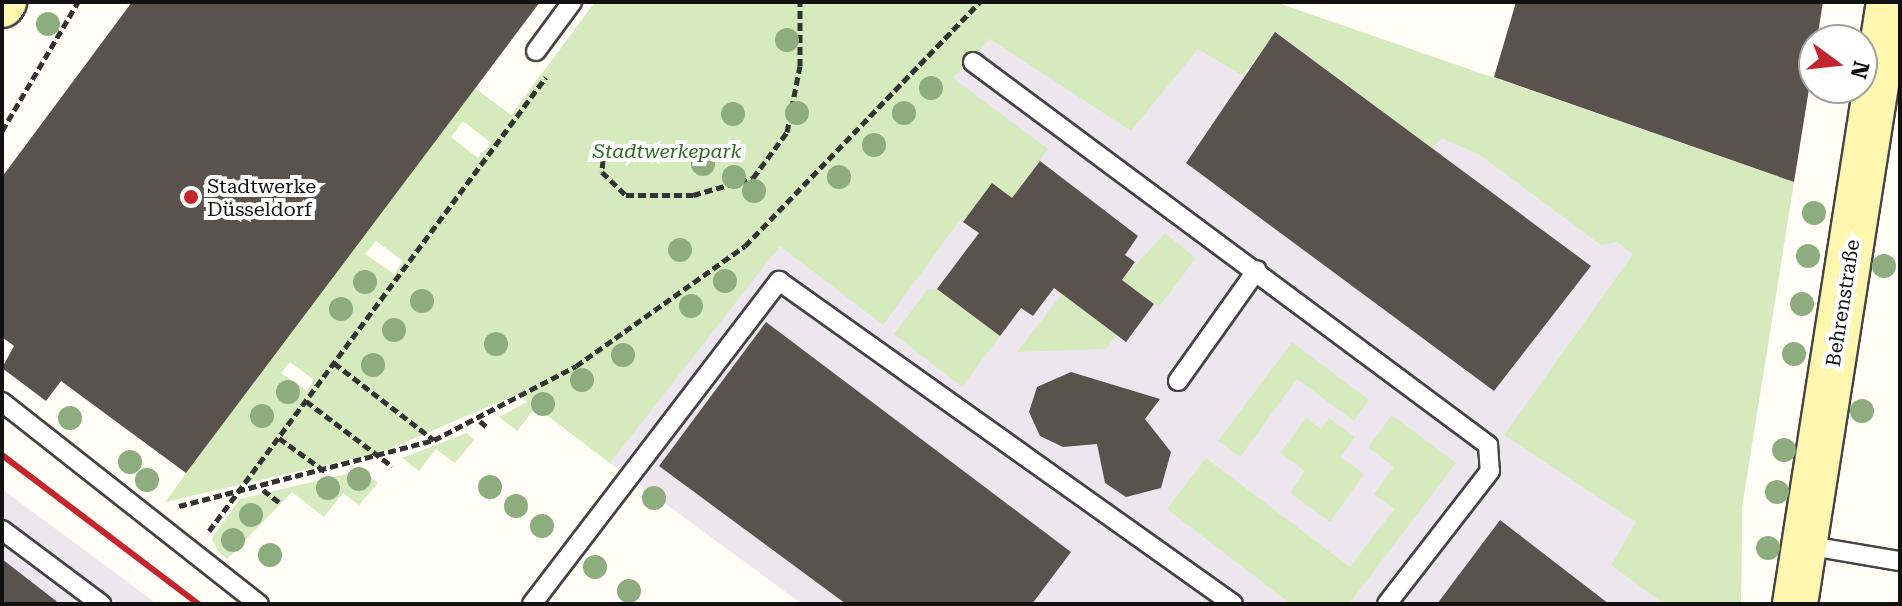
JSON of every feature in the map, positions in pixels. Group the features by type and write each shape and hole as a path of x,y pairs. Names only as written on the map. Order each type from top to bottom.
{"street":[{"name":"Behrenstraße","path":"1795,604 1889,2"}],"lane":[{"path":"536,51 572,2"},
{"path":"973,62 1257,270 1488,445 1490,471 1387,604"},
{"path":"1178,381 1257,270"},
{"path":"532,604 779,281 1207,596 1233,604"},
{"path":"2,402 259,604"},
{"path":"2,530 101,604"},
{"path":"1805,545 1900,561"}],"path":[{"path":"2,131 78,2"},
{"path":"604,148 602,172 626,195 693,195 753,178 787,132 800,66 800,2"},
{"path":"164,510 262,490 381,458 434,440 480,421 576,366 745,246 980,2"},
{"path":"203,540 556,64"},
{"path":"334,363 434,440"},
{"path":"306,401 392,466"},
{"path":"480,421 487,427"},
{"path":"279,438 326,472"},
{"path":"262,490 279,502"}],"shaded area":[{"path":"1275,2 1794,182 1742,507 1741,604 802,604 610,463 753,273 991,38"},
{"path":"2,489 157,604 2,604"}],"green space":[{"name":"Stadtwerkepark","path":"595,2 1275,2 1794,182 1742,507 1741,604 1664,604 1611,565 1636,522 1504,435 1633,254 1617,242 1601,245 1480,155 1442,138 1432,148 1276,32 1243,76 1198,49 1131,131 990,39 953,78 1048,149 1012,198 960,220 883,325 780,246 610,463 536,407 517,431 499,417 527,402 518,394 382,452 165,502 472,86 511,115","holes":["463,121 491,143 478,158 451,137","376,241 403,261 394,274 365,254","290,362 314,380 307,391 281,373"]},
{"path":"1165,233 1196,258 1159,307 1122,280"},
{"path":"937,289 1000,336 962,387 894,334 927,290"},
{"path":"1062,294 1117,335 1106,349 1017,352"},
{"path":"1292,342 1369,400 1354,421 1297,379 1240,457 1218,441"},
{"path":"1392,415 1456,463 1349,604 1291,604 1167,509 1206,458 1350,567 1394,509 1374,494 1394,467 1368,447"},
{"path":"1306,418 1321,429 1329,418 1355,437 1341,457 1364,474 1330,522 1290,493 1305,471 1280,453"},
{"path":"467,433 474,440 455,463 436,449 419,471 402,458"},
{"path":"363,470 378,483 359,505 343,493 324,517 292,492 227,559 217,550 212,538 240,499"}],"building":[{"path":"132,2 540,2 186,473 61,381 46,401 2,368 14,346 2,337 2,177"},
{"path":"1516,2 1823,2 1819,24 1798,24 1798,104 1807,104 1794,182 1494,77"},
{"path":"1275,32 1591,266 1494,391 1186,163"},
{"path":"1040,161 1138,236 1125,255 1135,262 1122,280 1154,304 1126,342 1054,288 1033,316 1021,308 1000,336 937,289 979,233 963,222 992,183 1012,198"},
{"path":"766,322 1071,552 1032,604 846,604 659,466"},
{"path":"1071,372 1160,399 1145,419 1171,452 1161,488 1126,497 1105,483 1097,444 1063,447 1040,436 1029,412 1037,387"},
{"path":"1500,520 1609,604 1437,604"},
{"path":"2,559 60,604 2,604"}],"railway":[{"path":"2,455 198,604"}],"place":[{"name":"Stadtwerke Düsseldorf","path":"191,197"}]}
